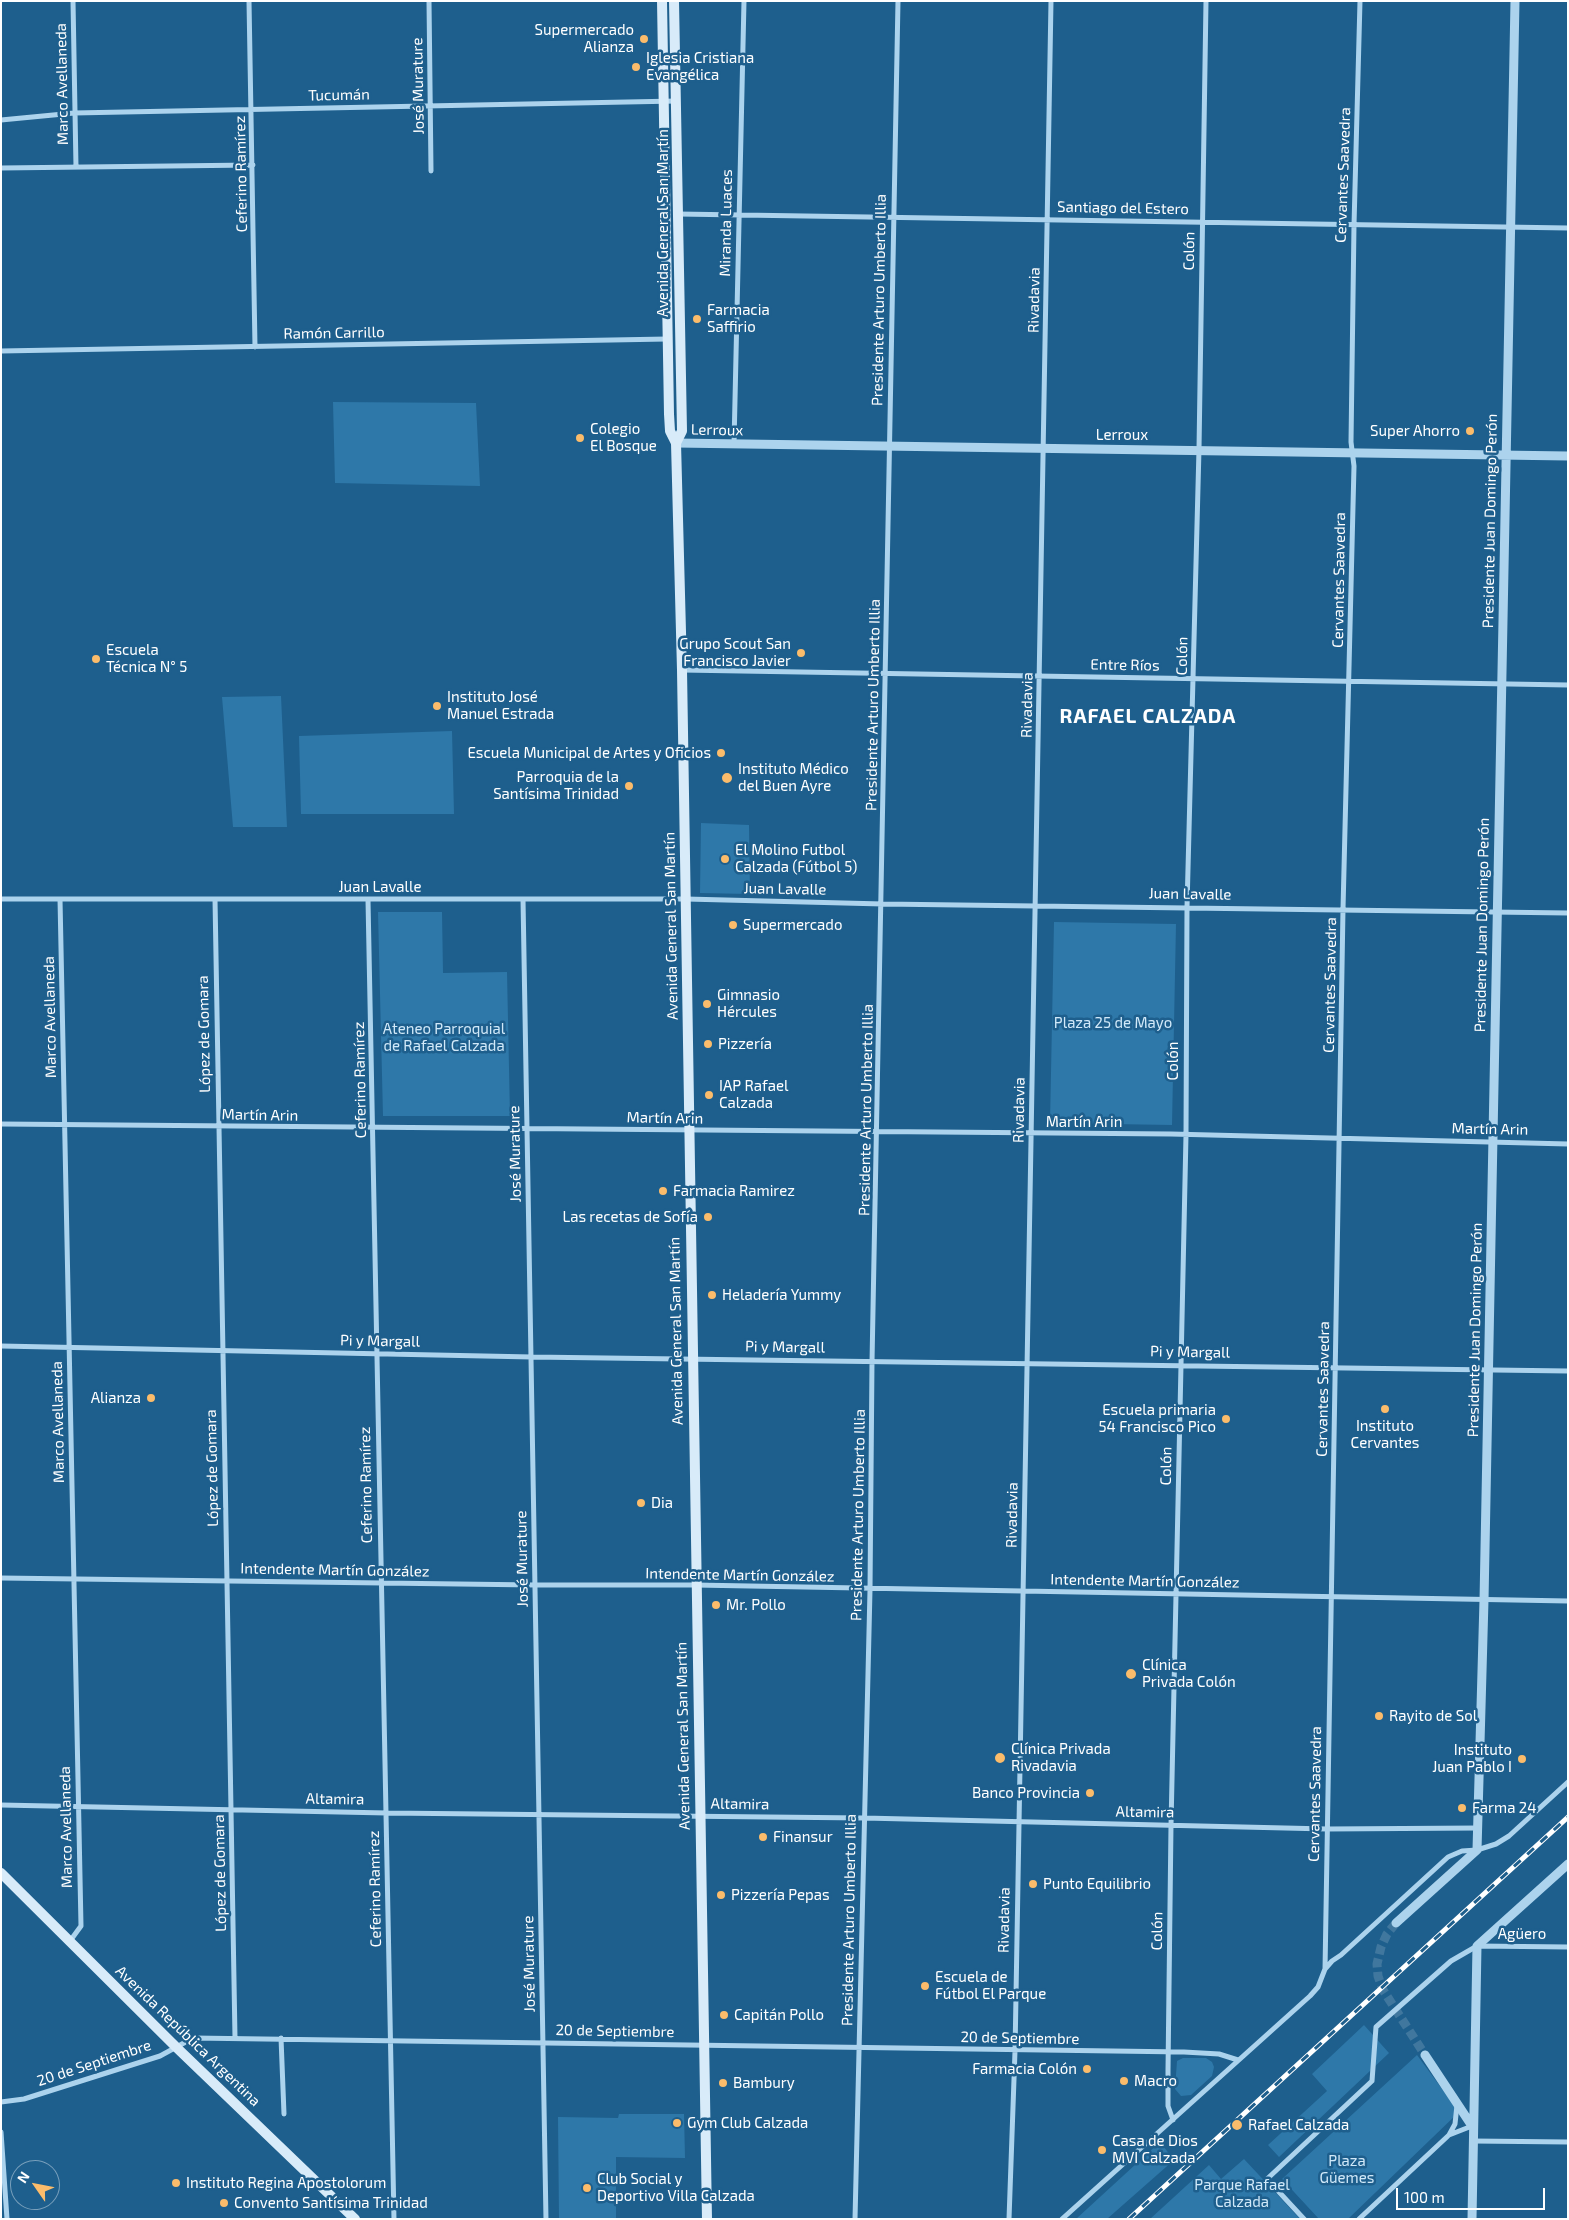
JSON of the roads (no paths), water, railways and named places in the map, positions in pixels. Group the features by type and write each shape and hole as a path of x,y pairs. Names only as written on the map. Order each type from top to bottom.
{"main road":[{"name":"Avenida General San Martín","path":"662,1 670,431 676,443 682,670 695,1585 707,2219"},
{"name":"Avenida General San Martín","path":"674,1 682,431 676,443"},
{"name":"Avenida República Argentina","path":"1,1873 176,2047 355,2219"}],"street":[{"name":"Marco Avellaneda","path":"72,1 76,167"},
{"name":"Ceferino Ramírez","path":"249,1 255,347"},
{"name":"José Murature","path":"429,1 431,170"},
{"name":"Miranda Luaces","path":"734,444 744,1"},
{"name":"Presidente Arturo Umberto Illia","path":"855,2219 870,1590 872,1361 883,904 889,446 898,1"},
{"name":"Rivadavia","path":"1009,2219 1015,2051 1051,1"},
{"name":"Colón","path":"1173,2120 1168,2106 1171,1825 1186,1135 1187,906 1199,450 1206,1"},
{"name":"Cervantes Saavedra","path":"1325,1969 1353,453 1351,442 1354,225 1360,1"},
{"name":"Presidente Juan Domingo Perón","path":"1477,1850 1489,1369 1509,227 1515,1"},
{"name":"Tucumán","path":"1,120 74,113 677,101"},
{"path":"1,168 253,165"},
{"name":"Santiago del Estero","path":"678,214 738,213 1568,228"},
{"name":"Ramón Carrillo","path":"1,351 668,339"},
{"name":"Lerroux","path":"676,443 1568,456"},
{"name":"Entre Ríos","path":"682,670 1568,686"},
{"name":"Juan Lavalle","path":"1,898 686,899 883,904 1187,906 1568,912"},
{"name":"Marco Avellaneda","path":"60,898 77,1807 81,1926 70,1941"},
{"name":"López de Gomara","path":"215,899 235,2038"},
{"name":"José Murature","path":"523,899 546,2219"},
{"name":"Ceferino Ramírez","path":"368,900 374,1128 376,1354 394,2219"},
{"name":"Martín Arin","path":"1,1124 1186,1135 1568,1144"},
{"name":"Pi y Margall","path":"1,1346 532,1357 1336,1366 1568,1371"},
{"name":"Intendente Martín González","path":"1,1578 535,1585 695,1585 870,1590 1023,1590 1332,1598 1568,1601"},
{"path":"1062,2219 1310,1996 1318,1987 1325,1969 1448,1857 1462,1851 1477,1850 1496,1844 1509,1836 1568,1782"},
{"name":"Altamira","path":"1,1804 231,1810 864,1818 1327,1828 1478,1828"},
{"path":"1396,1923 1477,1850"},
{"path":"1304,2219 1266,2178 1372,2082 1376,2027 1450,1961 1477,1946 1568,1864"},
{"path":"1472,2219 1472,2126 1477,1946"},
{"name":"Agüero","path":"1477,1946 1568,1947"},
{"name":"20 de Septiembre","path":"1,2102 24,2098 160,2056 193,2038 390,2039 1015,2051 1168,2052 1219,2054 1238,2060"},
{"path":"281,2038 284,2114"},
{"path":"1425,2055 1472,2126"},
{"path":"1449,2135 1457,2113 1456,2102"},
{"path":"1358,2219 1449,2135 1472,2126"},
{"path":"1,2132 7,2219"},
{"path":"1473,2141 1568,2142"}],"tunnel":[{"path":"1396,1923 1387,1934 1381,1947 1377,1964 1378,1976 1383,1990 1425,2055"}],"railway":[{"path":"1129,2219 1568,1817"}],"place":[{"name":"Supermercado Alianza","path":"644,39"},
{"name":"Iglesia Cristiana Evangélica","path":"636,67"},
{"name":"Farmacia Saffirio","path":"697,319"},
{"name":"Super Ahorro","path":"1470,431"},
{"name":"Colegio El Bosque","path":"580,438"},
{"name":"Grupo Scout San Francisco Javier","path":"801,653"},
{"name":"Escuela Técnica N° 5","path":"96,659"},
{"name":"Instituto José Manuel Estrada","path":"437,706"},
{"name":"Escuela Municipal de Artes y Oficios","path":"721,753"},
{"name":"Instituto Médico del Buen Ayre","path":"727,778"},
{"name":"Parroquia de la Santísima Trinidad","path":"629,786"},
{"name":"El Molino Futbol Calzada (Fútbol 5)","path":"725,859"},
{"name":"Supermercado","path":"733,925"},
{"name":"Gimnasio Hércules","path":"707,1004"},
{"name":"Pizzería","path":"708,1044"},
{"name":"IAP Rafael Calzada","path":"709,1095"},
{"name":"Farmacia Ramirez","path":"663,1191"},
{"name":"Las recetas de Sofía","path":"708,1217"},
{"name":"Heladería Yummy","path":"712,1295"},
{"name":"Alianza","path":"151,1398"},
{"name":"Instituto Cervantes","path":"1385,1409"},
{"name":"Escuela primaria 54 Francisco Pico","path":"1226,1419"},
{"name":"Dia","path":"641,1503"},
{"name":"Mr. Pollo","path":"716,1605"},
{"name":"Clínica Privada Colón","path":"1131,1674"},
{"name":"Rayito de Sol","path":"1379,1716"},
{"name":"Clínica Privada Rivadavia","path":"1000,1758"},
{"name":"Instituto Juan Pablo I","path":"1522,1759"},
{"name":"Banco Provincia","path":"1090,1793"},
{"name":"Farma 24","path":"1462,1808"},
{"name":"Finansur","path":"763,1837"},
{"name":"Punto Equilibrio","path":"1033,1884"},
{"name":"Pizzería Pepas","path":"721,1895"},
{"name":"Escuela de Fútbol El Parque","path":"925,1986"},
{"name":"Capitán Pollo","path":"724,2015"},
{"name":"Farmacia Colón","path":"1087,2069"},
{"name":"Macro","path":"1124,2081"},
{"name":"Bambury","path":"723,2083"},
{"name":"Gym Club Calzada","path":"677,2123"},
{"name":"Rafael Calzada","path":"1237,2125"},
{"name":"Casa de Dios MVI Calzada","path":"1102,2150"},
{"name":"Instituto Regina Apostolorum","path":"176,2183"},
{"name":"Club Social y Deportivo Villa Calzada","path":"587,2188"},
{"name":"Convento Santísima Trinidad","path":"224,2203"}],"district":[{"name":"RAFAEL CALZADA","path":"1148,716"}],"park label":[{"name":"Plaza 25 de Mayo","path":"1113,1023"},
{"name":"Ateneo Parroquial de Rafael Calzada","path":"444,1038"},
{"name":"Plaza Güemes","path":"1347,2170"},
{"name":"Parque Rafael Calzada","path":"1242,2194"}]}
